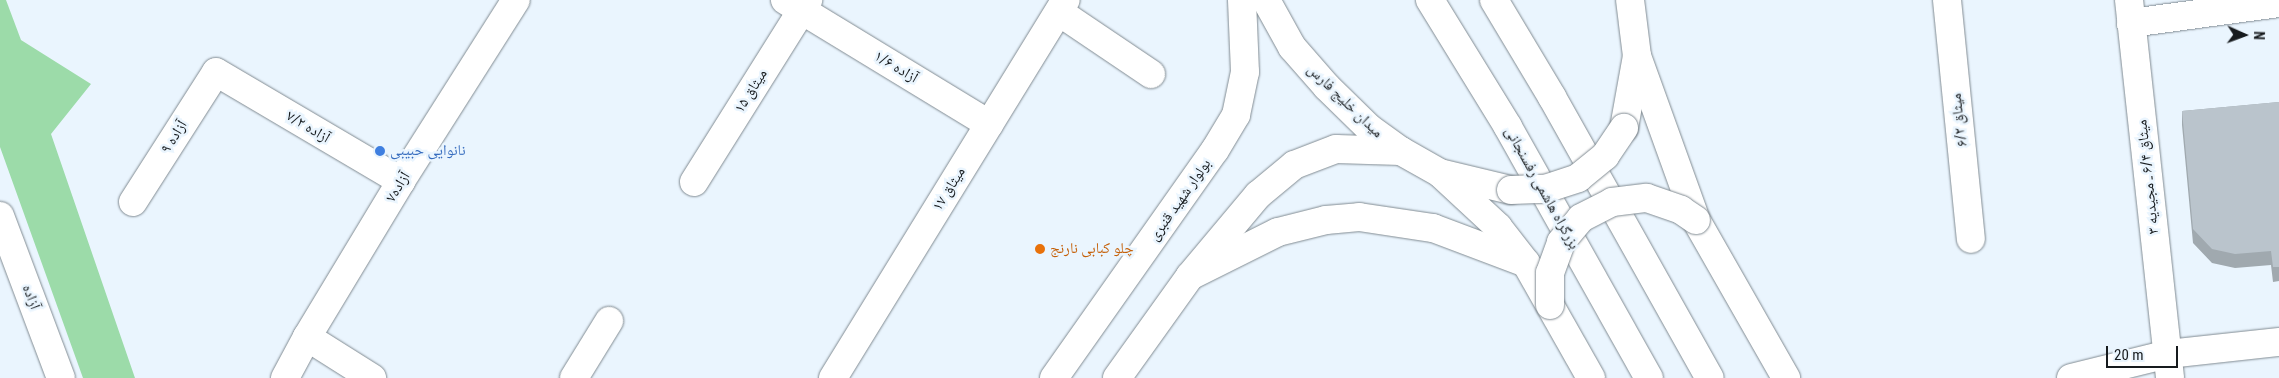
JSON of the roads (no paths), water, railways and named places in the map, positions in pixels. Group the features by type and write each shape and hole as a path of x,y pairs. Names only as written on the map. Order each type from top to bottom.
{"main road":[{"name":"آزاده۷","path":"285,378 307,337 401,181 516,0"},
{"name":"بولوار شهید قنبری","path":"1054,378 1215,150 1236,115 1245,72 1242,0"},
{"name":"میدان خلیج فارس","path":"1266,0 1292,47 1327,87 1368,128 1400,150 1440,173 1511,190 1545,189 1578,178 1605,156 1624,128 1637,56 1630,0"},
{"name":"بزرگراه هاشمی رفسنجانی","path":"1430,0 1508,128 1649,378"},
{"path":"1494,0 1552,97 1710,378"},
{"name":"میثاق ۶/۲","path":"1947,0 1971,239"},
{"path":"2130,11 2279,2"},
{"name":"آزاده ۱/۶","path":"798,3 989,124"},
{"name":"میثاق ۱۵","path":"694,182 798,3"},
{"path":"1062,6 1151,74"},
{"name":"میثاق ۱۷","path":"833,378 1062,6"},
{"name":"میثاق ۶/۴ ـ مجیدیه ۳","path":"2130,11 2169,366"},
{"path":"1637,56 1696,220 1786,378"},
{"name":"آزاده ۷/۲","path":"216,72 401,181"},
{"name":"آزاده ۹","path":"133,202 216,72"},
{"path":"1125,374 1190,276 1258,195 1294,164 1336,149 1400,150"},
{"path":"1440,173 1498,227 1526,263 1591,378"},
{"path":"1550,305 1550,273 1555,257 1561,242 1581,218 1612,202 1647,198 1681,210 1696,220"},
{"name":"آزاده","path":"0,216 61,378"},
{"path":"1190,276 1278,232 1326,220 1359,217 1433,228 1526,263"},
{"path":"574,378 609,321"},
{"path":"307,337 372,378"},
{"path":"2071,378 2169,366 2279,342"}],"place":[{"name":"نانوایی حبیبی","path":"380,151"},
{"name":"چلو کبابی نارنج","path":"1040,249"}]}
